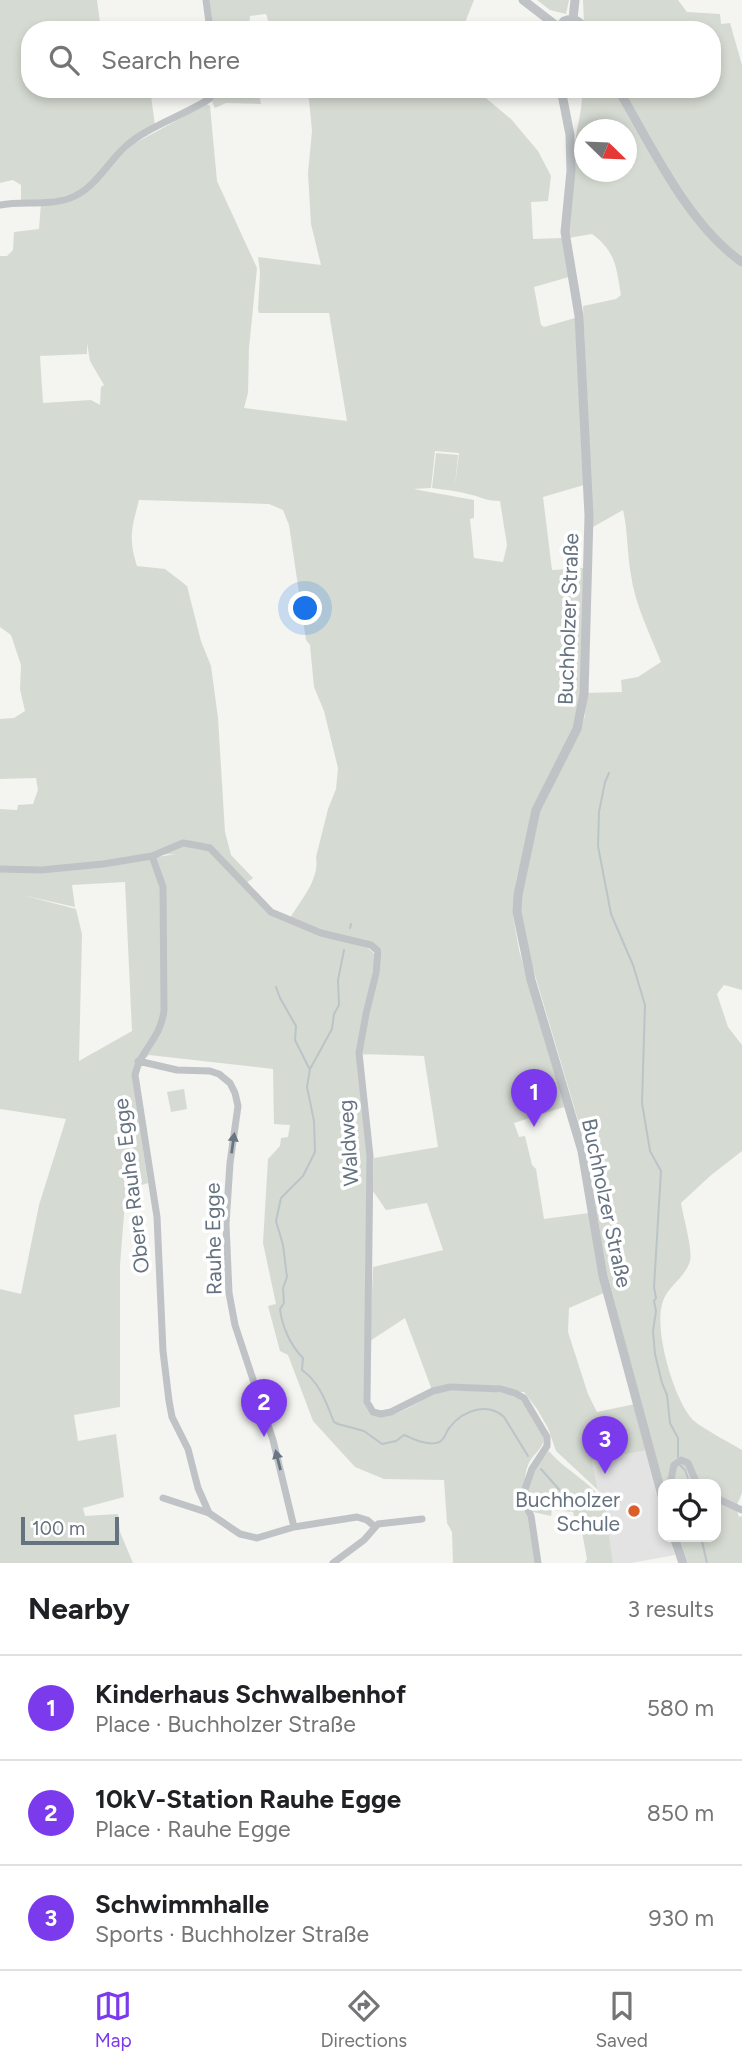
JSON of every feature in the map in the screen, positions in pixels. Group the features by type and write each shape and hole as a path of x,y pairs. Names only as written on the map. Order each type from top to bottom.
{"street":[{"path":"206,0 210,21"},
{"path":"523,0 548,21"},
{"path":"573,19 575,0"},
{"path":"564,21 577,21"},
{"path":"0,205 58,201 81,193 125,146 210,98"},
{"name":"Buchholzer Straße","path":"563,98 571,156 565,232 579,316 590,529 584,694 578,729 536,810 517,895 517,912 531,980 582,1151 603,1276 658,1480"},
{"path":"624,98 697,218 728,253 742,262"},
{"name":"Waldweg","path":"0,869 41,870 91,866 152,856 183,843 210,848 271,912 321,933 371,946 378,951 359,1053 370,1156 368,1406 376,1413 386,1414 433,1391 458,1387 508,1391 524,1398 547,1437 547,1446 532,1469 525,1489 538,1563"},
{"path":"138,1061 153,1043 161,1026 164,1010 163,887 152,856"},
{"name":"Obere Rauhe Egge","path":"138,1061 135,1075 157,1217 163,1350 169,1401 172,1417 188,1449 198,1488 209,1513"},
{"name":"Rauhe Egge","path":"138,1061 177,1070 210,1071 230,1083 235,1093 238,1106 230,1163 226,1224 229,1293 235,1325 273,1440 294,1527"},
{"path":"671,1479 674,1465 681,1460 688,1463 695,1479"},
{"path":"163,1497 209,1513 233,1530 250,1537 264,1537 294,1527 356,1517 367,1520 374,1526"},
{"path":"721,1501 742,1510"},
{"path":"333,1563 365,1540 374,1526 384,1521 422,1519"},
{"path":"676,1542 683,1563"}],"shaded area":[{"path":"0,0 97,0 100,21 21,21 21,98 151,98 155,125 89,184 65,196 21,200 21,185 13,180 0,183"},
{"path":"208,0 474,0 466,21 268,21 266,14 250,16 250,21 212,21"},
{"path":"537,0 569,0 566,14 550,10"},
{"path":"583,0 678,0 687,12 720,14 721,21 584,21"},
{"path":"730,23 742,65 742,990 724,985 717,994 728,1027 742,1045 742,1151 681,1203 691,1256 684,1272 663,1301 661,1327 667,1362 685,1409 695,1422 742,1450 742,1493 736,1507 739,1517 742,1516 742,1563 688,1563 681,1542 721,1542 721,1479 698,1479 689,1459 695,1479 661,1479 607,1273 586,1147 521,928 517,876 513,915 519,950 564,1107 514,1123 519,1137 525,1136 532,1165 536,1169 544,1219 589,1213 604,1293 569,1308 568,1332 588,1394 597,1412 635,1404 647,1450 592,1461 598,1490 556,1451 548,1428 524,1392 490,1391 523,1400 544,1438 528,1465 525,1485 535,1563 453,1563 452,1532 447,1523 444,1480 384,1479 355,1467 313,1421 288,1355 280,1351 268,1306 276,1304 263,1243 268,1159 280,1146 281,1138 288,1137 290,1125 274,1124 273,1069 143,1056 132,1073 148,1183 126,1190 120,1265 120,1407 74,1415 78,1441 116,1434 124,1497 83,1508 85,1516 118,1514 120,1532 133,1563 0,1563 0,1289 21,1294 39,1205 66,1119 0,1109 0,872 125,862 176,854 68,866 0,868 0,809 17,810 18,805 33,804 38,790 36,778 0,779 0,719 14,718 25,711 20,689 21,665 11,635 0,627 0,256 7,256 13,250 14,232 39,229 41,203 78,198 126,148 207,104 210,106 217,181 257,268 249,348 248,393 244,408 347,421 329,313 259,313 258,310 258,257 321,265 311,224 308,173 312,131 309,98 486,98 511,119 538,151 551,176 548,201 531,202 533,239 562,238 569,277 534,287 541,325 544,327 575,318 584,485 543,497 552,570 586,568 578,736 585,716 586,693 622,692 621,680 638,677 661,662 633,586 623,510 593,527 583,306 616,299 621,295 616,268 606,247 592,234 568,238 574,157 574,182 637,182 637,119 579,119 582,98 721,98 721,24","holes":["87,343 90,361 104,385 101,387 100,405 91,400 43,403 40,356 87,354","435,451 459,453 455,486 458,455 436,453 432,488 500,501 507,545 503,562 474,558 470,519 474,518 474,500 413,489 431,488","139,500 269,504 283,510 289,525 306,640 310,645 314,687 324,711 338,768 336,789 328,809 316,857 315,873 309,889 290,918 325,932 370,942 382,950 362,1052 361,1029 376,955 368,948 324,936 270,914 245,884 253,878 231,855 225,832 218,718 211,666 201,641 187,586 165,569 137,566 132,533","125,882 132,1031 79,1061 82,934 76,909 22,895 75,907 72,885","362,1054 424,1056 438,1147 374,1158 373,1191 386,1210 427,1203 443,1250 373,1267 370,1341 405,1318 432,1390 448,1390 434,1394 400,1412 379,1417 370,1413 364,1403 368,1164"]},
{"path":"260,98 261,104 226,103 215,108 211,100"},
{"path":"184,1089 187,1109 171,1112 167,1092"},
{"name":"Buchholzer Schule","path":"647,1450 658,1496 658,1542 671,1542 675,1555 631,1563 613,1563 605,1505 598,1490 592,1461"},
{"path":"549,1451 586,1483 605,1505 613,1563 585,1563 587,1559 579,1516 574,1516 573,1512 552,1510 551,1516 533,1512 527,1490 529,1480 534,1469"}],"waterway":[{"path":"609,773 599,812 598,846 611,914 633,965 645,1005 642,1103 650,1151 661,1171 653,1331 655,1354 667,1395 670,1423 678,1438 678,1457"},
{"path":"350,928 351,924"},
{"path":"344,950 338,980 339,1005 334,1014 332,1029 310,1069 307,1087 314,1121 315,1152 303,1176 281,1198 276,1221 283,1245 287,1277 283,1288 284,1303 280,1309 285,1329 303,1358 302,1370 318,1387 334,1422 364,1431 382,1444 396,1441 404,1435 432,1443 441,1441 455,1421 469,1412 491,1410 504,1417 528,1456"},
{"path":"276,987 296,1026 295,1040 309,1068"},
{"path":"680,1465 688,1479"},
{"path":"541,1469 563,1494"},
{"path":"702,1542 707,1563"}],"place":[{"name":"Kinderhaus Schwalbenhof","path":"534,1127"},
{"name":"10kV-Station Rauhe Egge","path":"264,1437"},
{"name":"Schwimmhalle","path":"605,1474"},
{"name":"Buchholzer Schule","path":"634,1511"}]}
